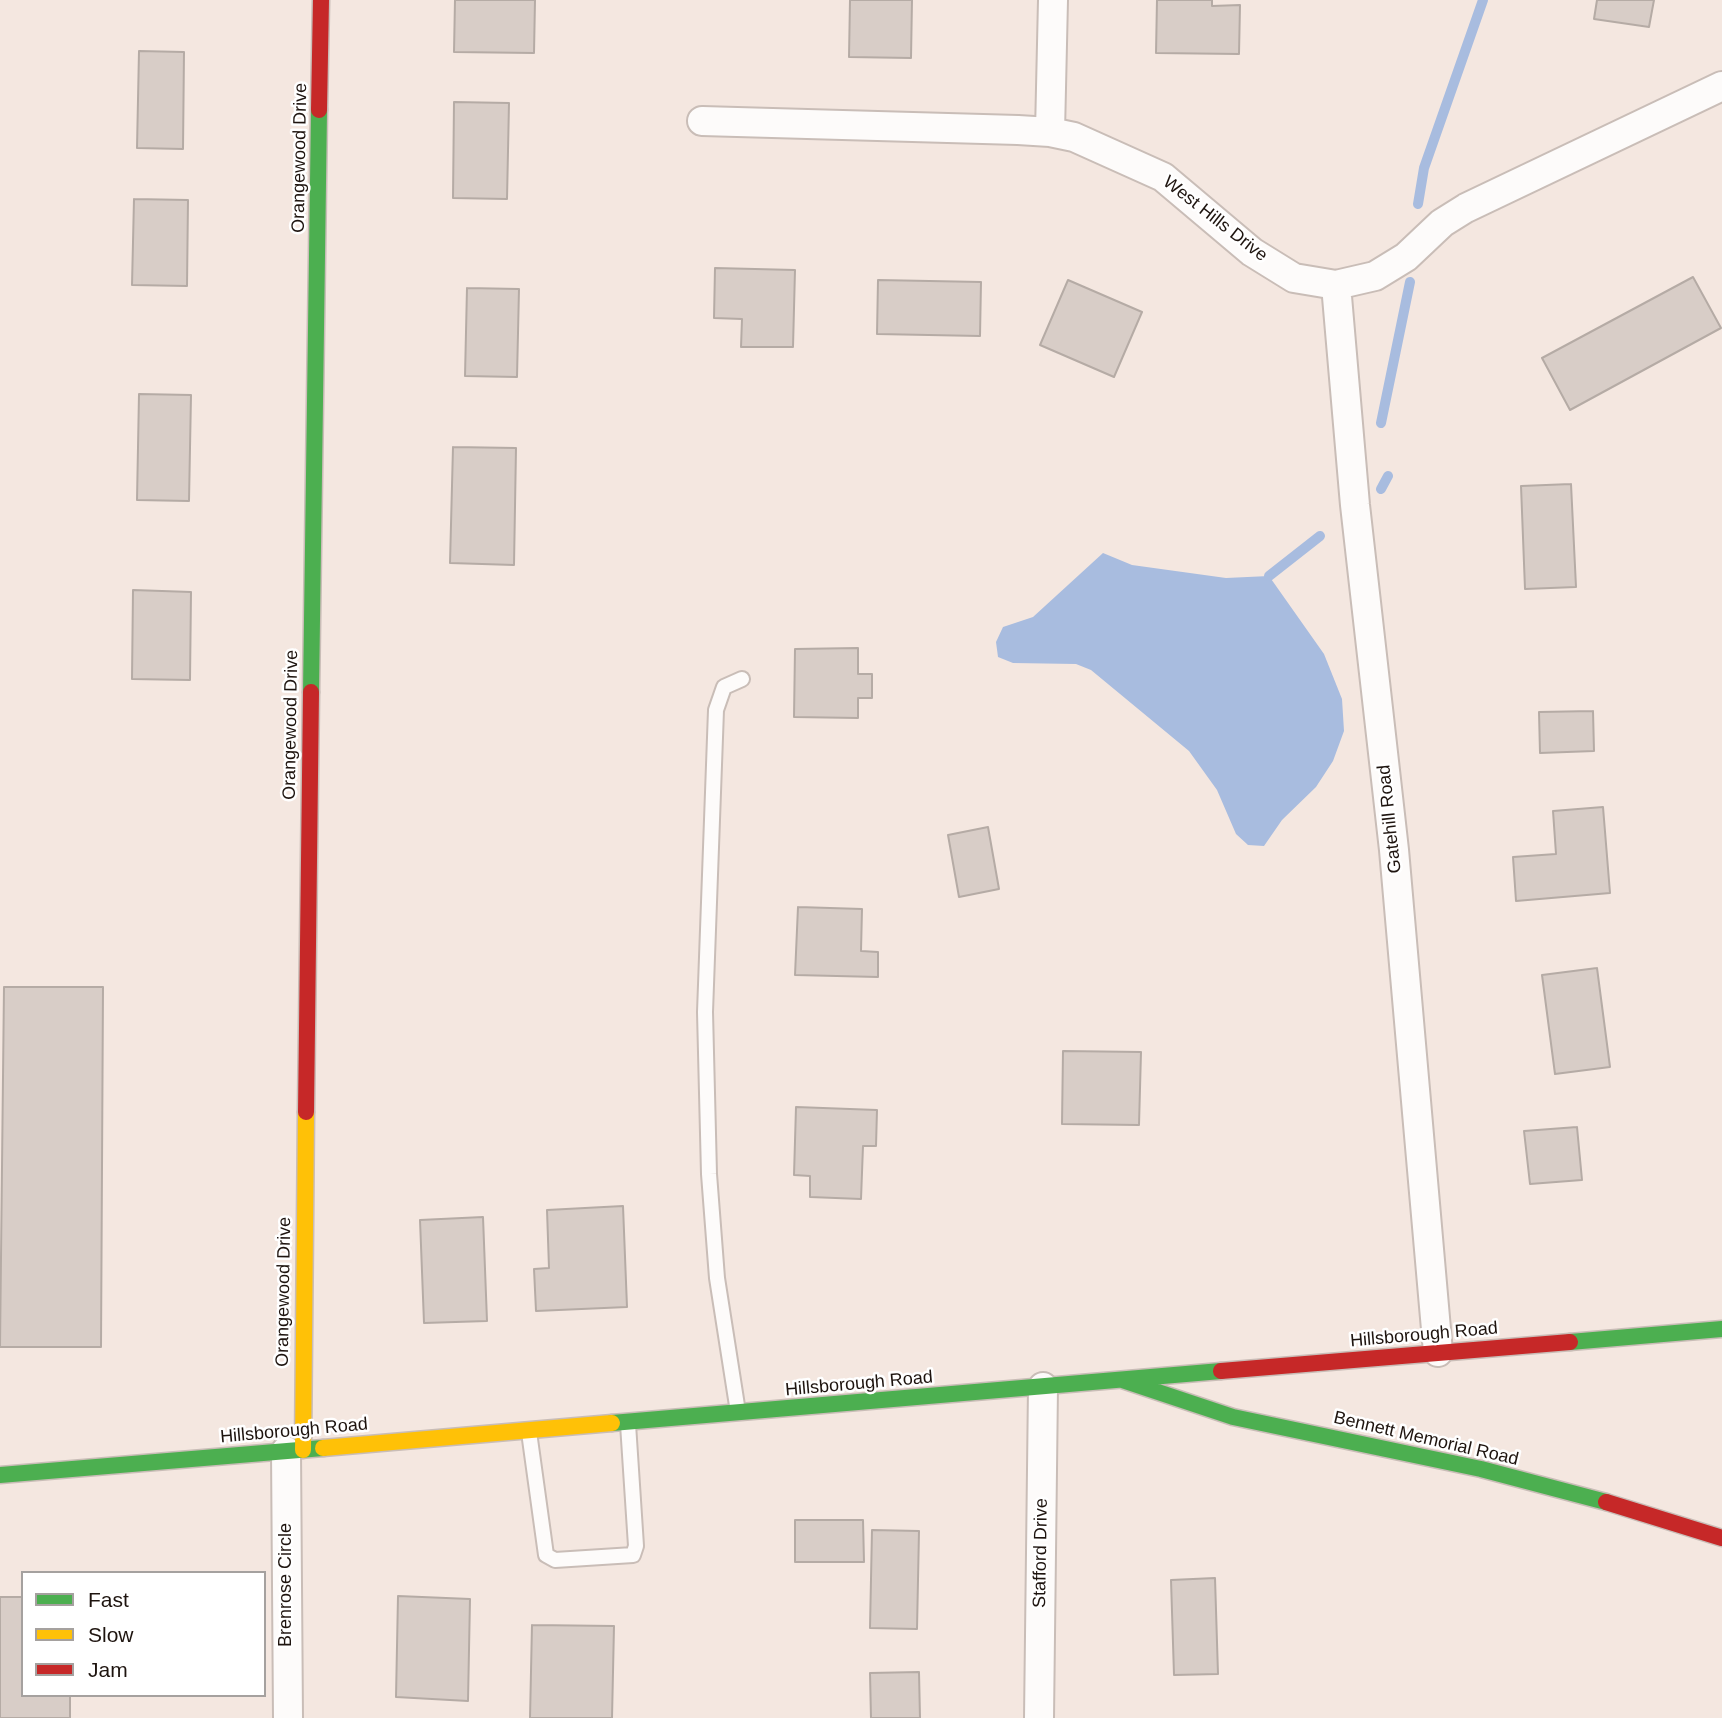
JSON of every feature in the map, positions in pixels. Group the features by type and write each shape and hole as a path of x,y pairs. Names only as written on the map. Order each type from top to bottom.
{"street":[{"name":"Orangewood Drive","path":"295,1451 321,0"},
{"path":"1050,132 1053,0"},
{"name":"West Hills Drive","path":"702,121 1050,132 1074,137 1163,177 1252,252 1294,278 1336,285 1375,276 1406,257 1441,223 1466,208 1722,86"},
{"name":"Gatehill Road","path":"1336,285 1355,505 1394,850 1438,1352"},
{"name":"Hillsborough Road","path":"0,1475 1722,1329"},
{"name":"Bennett Memorial Road","path":"1122,1380 1233,1418 1481,1469 1620,1506 1722,1538"},
{"name":"Stafford Drive","path":"1039,1718 1043,1387"},
{"name":"Brenrose Circle","path":"288,1718 295,1451"}],"lane":[{"path":"739,1413 716,1278 709,1174 705,1013 716,710 724,687 742,679"},
{"path":"529,1431 547,1555 555,1560 633,1555 636,1546 628,1422"}],"water":[{"path":"1103,553 1132,565 1226,578 1269,576 1324,654 1342,699 1344,731 1333,761 1316,787 1282,820 1264,846 1248,845 1236,834 1217,790 1189,751 1091,670 1076,664 1013,663 998,657 996,642 1003,627 1033,617"}],"building":[{"path":"455,0 535,0 534,53 454,52"},
{"path":"850,0 912,0 911,58 849,57"},
{"path":"1157,0 1212,0 1212,6 1240,5 1239,54 1156,53"},
{"path":"1597,0 1654,0 1649,27 1594,19"},
{"path":"139,51 184,52 183,149 137,148"},
{"path":"454,102 509,103 507,199 453,198"},
{"path":"134,199 188,200 187,286 132,285"},
{"path":"715,268 795,270 793,347 741,347 742,319 714,318"},
{"path":"1693,277 1721,328 1570,410 1542,358"},
{"path":"878,280 981,282 980,336 877,334"},
{"path":"1068,280 1142,312 1114,377 1040,345"},
{"path":"467,288 519,289 517,377 465,376"},
{"path":"139,394 191,395 189,501 137,500"},
{"path":"453,447 516,448 514,565 450,563"},
{"path":"1571,484 1576,587 1525,589 1521,486"},
{"path":"133,590 191,592 190,680 132,679"},
{"path":"858,648 858,674 872,674 872,698 858,698 858,718 794,717 795,649"},
{"path":"1593,711 1594,751 1540,753 1539,712"},
{"path":"1603,807 1610,893 1516,901 1513,857 1556,854 1553,811"},
{"path":"988,827 999,889 959,897 948,835"},
{"path":"798,907 862,909 861,951 878,952 878,977 795,975"},
{"path":"1597,968 1610,1067 1555,1074 1542,975"},
{"path":"4,987 103,987 101,1347 0,1347"},
{"path":"1063,1051 1141,1052 1139,1125 1062,1124"},
{"path":"796,1107 877,1110 876,1146 863,1146 861,1199 810,1197 810,1176 794,1175"},
{"path":"1577,1127 1582,1180 1530,1184 1524,1131"},
{"path":"623,1206 627,1307 536,1311 534,1269 549,1268 547,1210"},
{"path":"483,1217 487,1321 424,1323 420,1220"},
{"path":"795,1520 863,1520 864,1562 795,1562"},
{"path":"872,1530 919,1531 917,1629 870,1628"},
{"path":"1215,1578 1218,1674 1174,1675 1171,1580"},
{"path":"398,1596 470,1599 468,1701 396,1697"},
{"path":"0,1597 21,1597 21,1697 70,1697 70,1718 0,1718"},
{"path":"532,1625 614,1626 612,1718 530,1718"},
{"path":"919,1672 920,1718 871,1718 870,1673"}],"waterway":[{"path":"1418,204 1424,168 1483,0"},
{"path":"1381,423 1410,282"},
{"path":"1381,489 1388,476"},
{"path":"1269,576 1320,536"}],"traffic: fast":[{"path":"311,692 319,110"},
{"path":"1570,1342 1722,1329"},
{"path":"612,1423 1221,1371"},
{"path":"1122,1380 1233,1417 1481,1469 1606,1502"},
{"path":"0,1475 323,1448"}],"traffic: slow":[{"path":"303,1450 306,1112"},
{"path":"323,1448 612,1423"}],"traffic: jam":[{"path":"319,110 321,0"},
{"path":"306,1112 311,692"},
{"path":"1221,1371 1570,1342"},
{"path":"1606,1502 1722,1538"}]}
